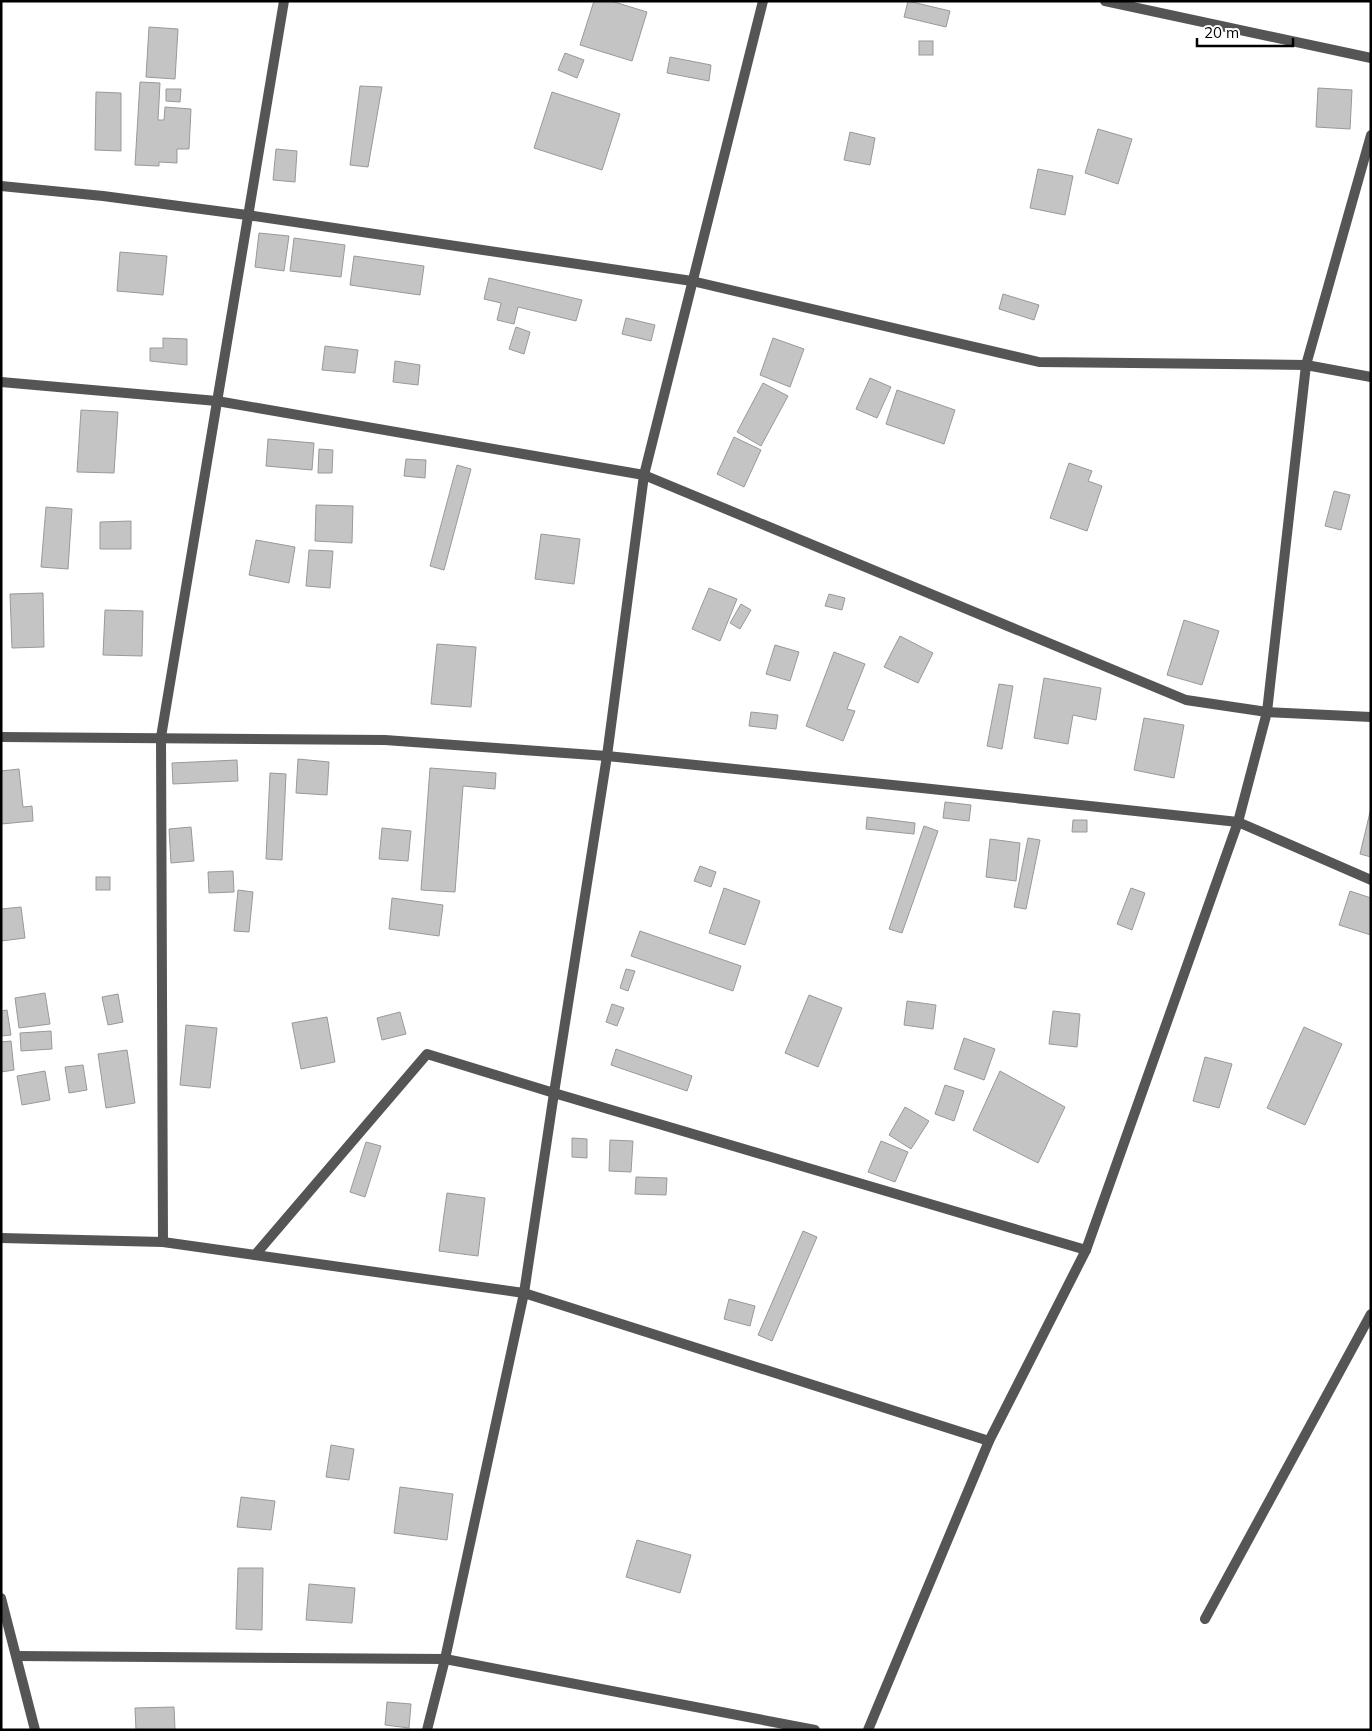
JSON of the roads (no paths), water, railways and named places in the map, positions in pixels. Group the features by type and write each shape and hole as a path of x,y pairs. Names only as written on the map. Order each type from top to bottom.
{"street":[{"path":"163,1242 161,737 284,1"},
{"path":"427,1730 445,1660 524,1293 607,756 644,475 763,1"},
{"path":"1105,1 1371,58"},
{"path":"868,1730 990,1441 1086,1250 1238,822 1267,712 1306,365 1371,135"},
{"path":"1,186 103,196 248,215 692,281 1039,362 1306,365 1371,378"},
{"path":"1,382 217,401 644,475 1186,700 1267,712 1371,717"},
{"path":"1,737 385,740 607,756 922,788 1238,822 1371,880"},
{"path":"255,1255 427,1054 1086,1250"},
{"path":"1,1238 163,1242 524,1293 990,1441"},
{"path":"1205,1619 1371,1314"},
{"path":"1,1598 35,1730"},
{"path":"17,1656 445,1660 815,1730"}]}
